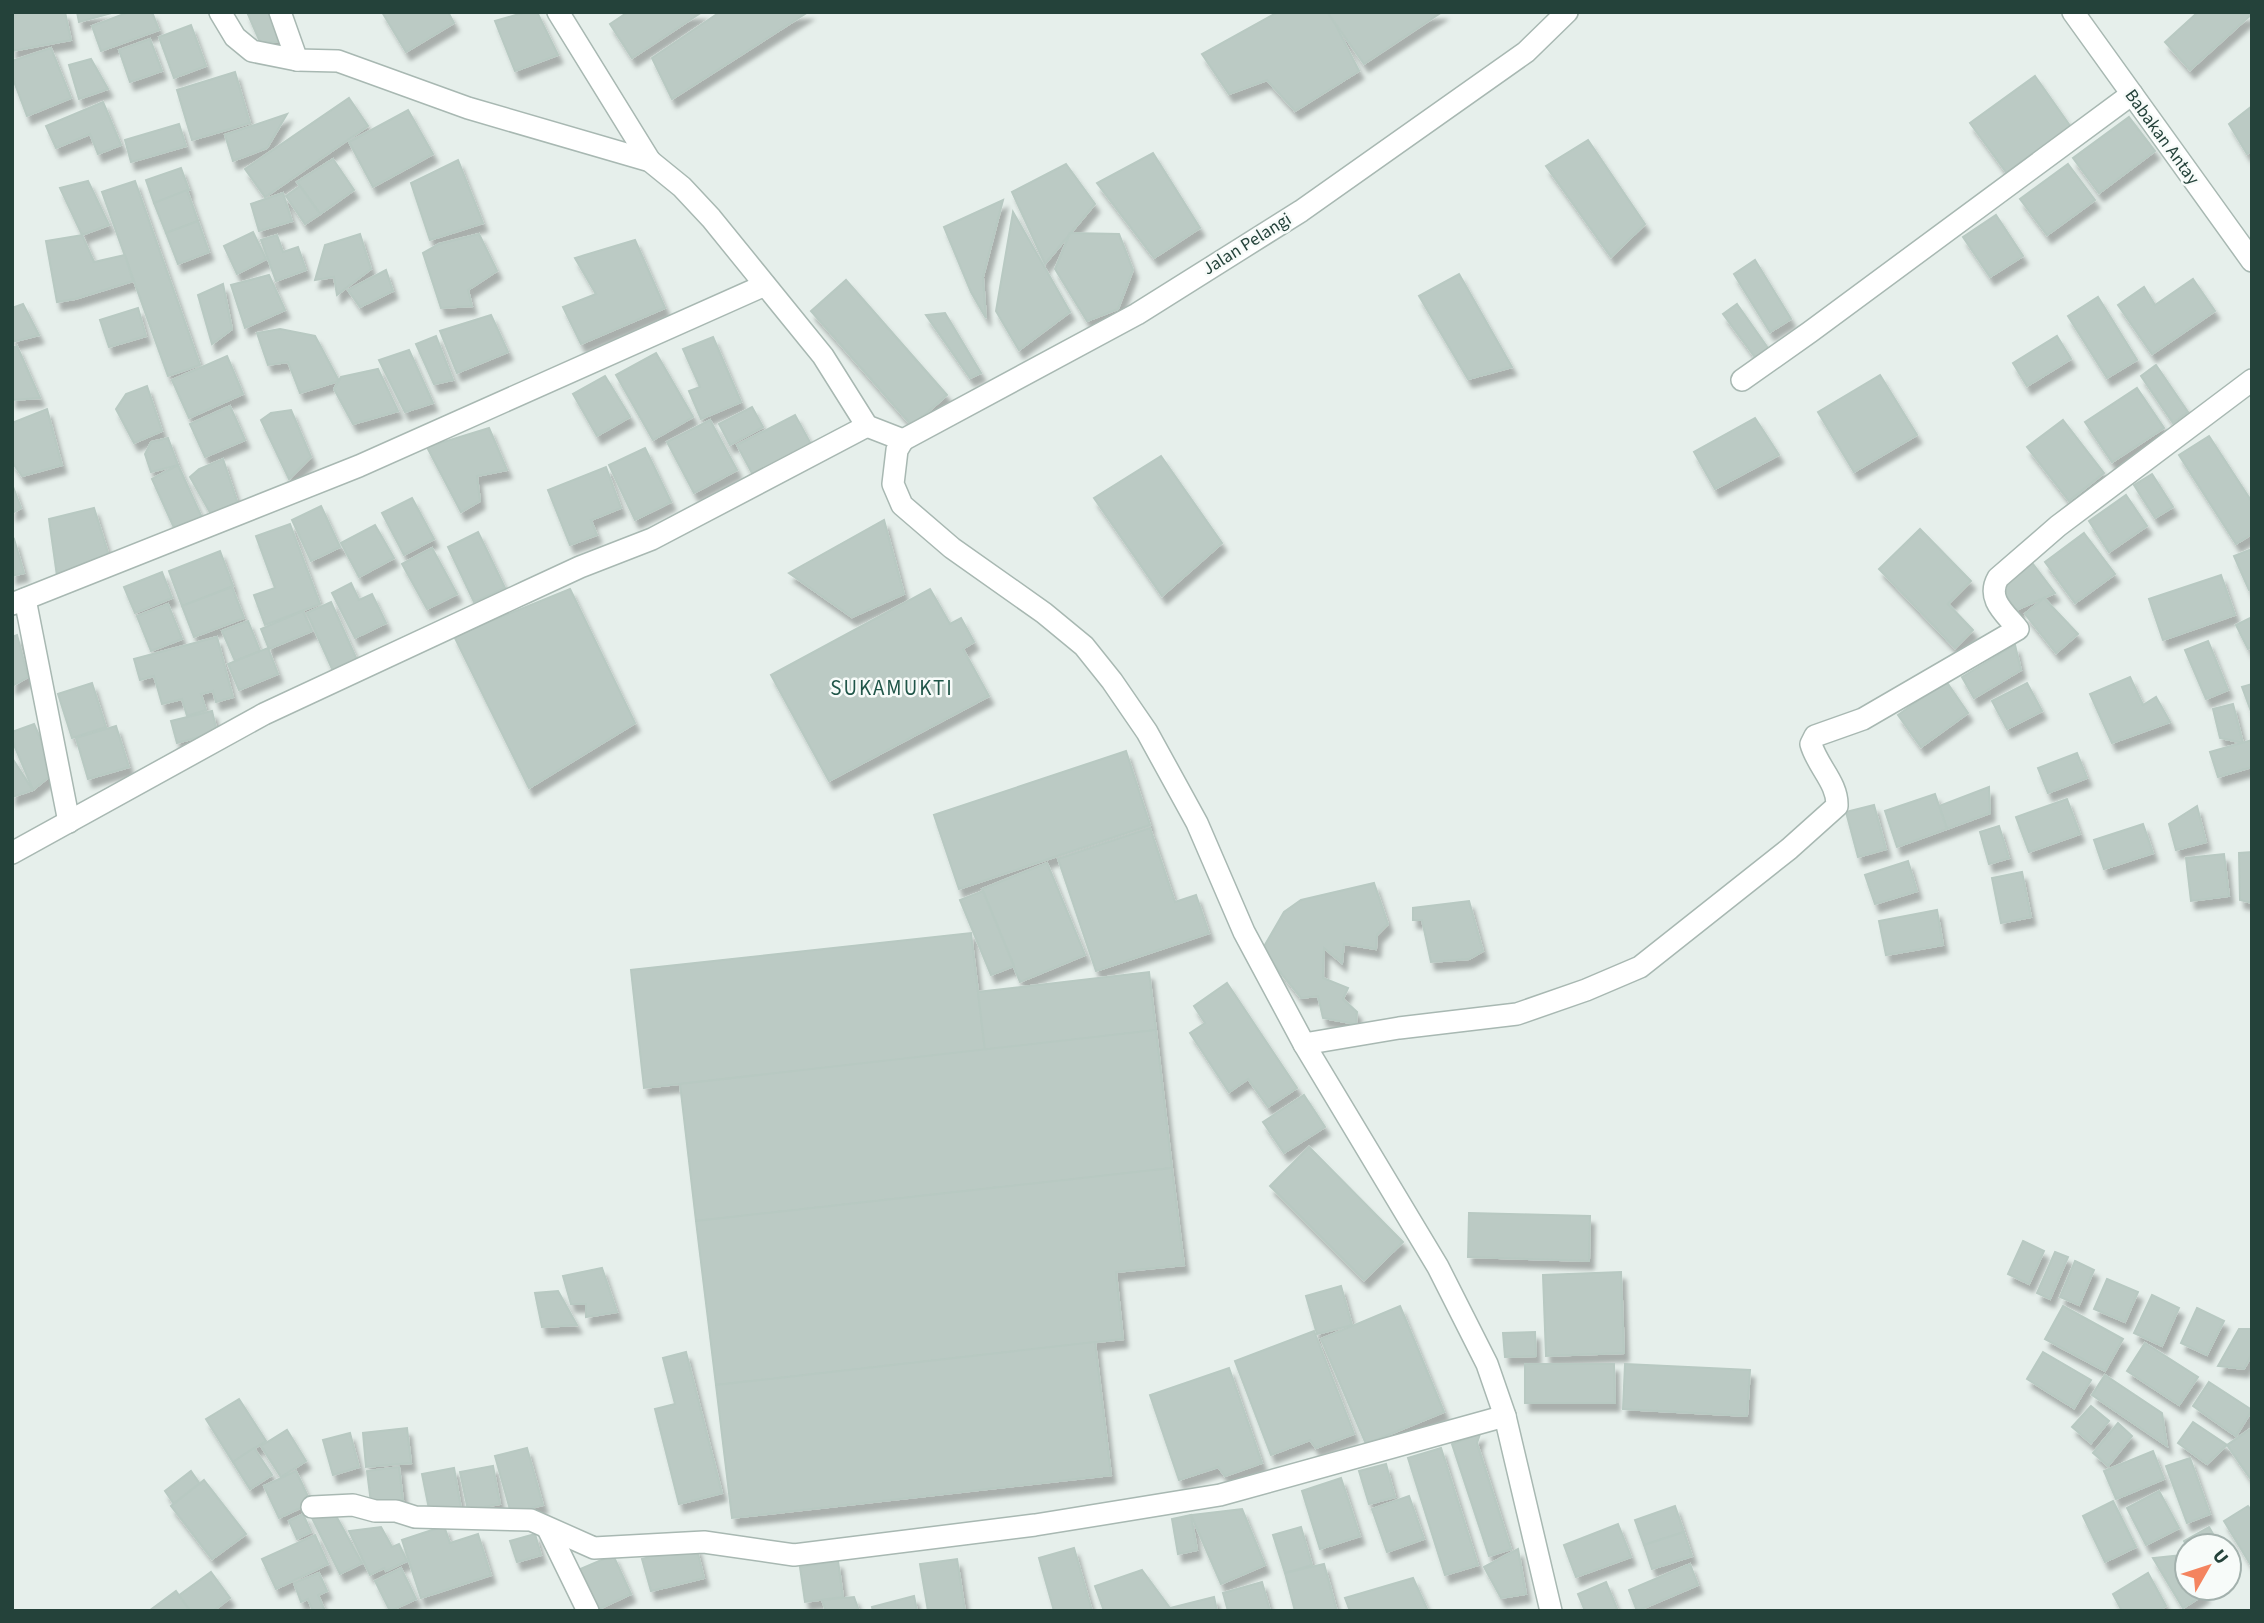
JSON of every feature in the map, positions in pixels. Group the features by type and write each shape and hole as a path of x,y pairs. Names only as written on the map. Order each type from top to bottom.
{"street":[{"path":"220,12 235,37 252,51 297,60 338,61 468,108 650,161"},
{"path":"280,12 297,60"},
{"path":"558,12 650,161 682,187 711,218 823,356 867,426 903,440 897,450 893,484 902,505 952,548 1044,613 1084,646 1147,732 1197,823 1244,932 1304,1044 1438,1267 1488,1364 1506,1416 1551,1611"},
{"name":"Jalan Pelangi","path":"903,440 1137,314 1301,211 1526,52 1567,12"},
{"name":"Babakan Antay","path":"2073,12 2252,261"},
{"path":"1742,380 2132,94"},
{"path":"69,822 19,601 359,466 765,285"},
{"path":"1304,1044 1399,1028 1517,1014 1586,990 1640,967 1768,866 1837,806 1836,792 1813,753 1811,744 1815,736 1863,719 2018,629 1994,598 1998,578 2058,526 2252,380"},
{"path":"12,853 264,714 580,567 652,540 867,426"},
{"path":"312,1507 353,1505 374,1511 396,1511 415,1517 531,1520 594,1548 704,1542 794,1555 1035,1525 1220,1496 1506,1416"},
{"path":"548,1529 589,1611"}],"building":[{"path":"12,12 65,12 71,40 12,51"},
{"path":"77,12 115,12 79,22"},
{"path":"129,12 152,12 159,30 101,51 92,26"},
{"path":"247,12 274,12 287,42 260,42"},
{"path":"382,12 448,12 454,23 406,52"},
{"path":"526,12 537,12 558,55 515,71 495,21"},
{"path":"628,12 702,12 632,58 610,24"},
{"path":"720,12 808,12 672,99 652,58"},
{"path":"1278,12 1329,12 1359,71 1295,111 1267,80 1229,94 1202,54"},
{"path":"1327,12 1442,12 1364,64"},
{"path":"2198,12 2252,14 2190,70 2165,42"},
{"path":"191,25 206,66 174,78 159,37"},
{"path":"150,39 162,71 130,82 119,50"},
{"path":"51,48 71,98 27,116 12,76 12,61"},
{"path":"91,59 108,89 79,99 69,65"},
{"path":"235,72 250,123 192,140 177,90"},
{"path":"2035,76 2073,130 2009,176 1970,123"},
{"path":"349,98 368,126 265,197 245,169"},
{"path":"103,102 121,145 98,154 90,134 56,148 46,126"},
{"path":"2252,106 2252,151 2247,154 2229,124"},
{"path":"408,110 433,154 373,187 349,142"},
{"path":"287,114 267,148 233,161 225,135"},
{"path":"2129,117 2155,151 2099,193 2073,158"},
{"path":"179,124 186,146 131,162 125,140"},
{"path":"1588,140 1645,224 1611,257 1546,166"},
{"path":"1153,153 1200,228 1154,258 1097,183"},
{"path":"333,159 354,190 320,214 297,182"},
{"path":"458,160 483,223 430,240 411,183"},
{"path":"1066,164 1095,204 1045,264 1012,192"},
{"path":"2068,164 2095,200 2047,235 2020,199"},
{"path":"181,168 189,190 154,203 146,180"},
{"path":"88,181 109,225 82,235 60,188"},
{"path":"135,181 200,365 168,376 102,192"},
{"path":"300,186 320,214 305,224 286,196"},
{"path":"187,190 198,221 166,233 154,203"},
{"path":"283,193 292,221 259,231 251,204"},
{"path":"1003,200 983,277 986,318 971,292 944,227"},
{"path":"1013,212 1070,312 1019,350 996,311"},
{"path":"1996,215 2023,256 1990,277 1963,237"},
{"path":"198,221 209,252 178,264 166,233"},
{"path":"253,232 266,259 237,274 224,246"},
{"path":"1070,233 1119,234 1133,270 1118,309 1087,321 1055,269"},
{"path":"360,234 371,269 337,295 334,277 315,280 325,245"},
{"path":"479,234 497,271 468,290 472,306 441,308 423,253 439,244"},
{"path":"82,235 94,262 125,255 133,281 57,302 46,241"},
{"path":"277,235 283,252 298,247 306,270 276,281 261,240"},
{"path":"635,240 665,308 581,344 563,307 596,294 575,258"},
{"path":"1755,260 1791,319 1770,332 1734,274"},
{"path":"386,270 393,291 360,307 348,290"},
{"path":"1459,274 1512,367 1468,379 1419,296"},
{"path":"269,275 285,310 245,328 231,285"},
{"path":"2193,279 2215,311 2152,354 2118,305 2144,287 2155,305"},
{"path":"846,280 947,395 912,426 811,311"},
{"path":"223,284 232,329 212,344 198,295"},
{"path":"2098,297 2137,360 2107,378 2068,316"},
{"path":"23,304 39,335 12,342 12,308"},
{"path":"1737,304 1768,348 1760,364 1723,314"},
{"path":"138,308 146,336 109,347 100,320"},
{"path":"945,313 981,373 970,378 926,315"},
{"path":"491,315 508,352 457,373 440,331"},
{"path":"280,329 315,336 339,381 300,393 288,362 268,365 257,333"},
{"path":"436,336 453,380 434,384 416,344"},
{"path":"2057,336 2071,359 2027,386 2013,363"},
{"path":"713,337 741,402 701,419 689,391 700,387 683,349"},
{"path":"17,346 40,398 12,400 12,348"},
{"path":"409,350 433,403 405,412 379,360"},
{"path":"656,353 693,417 653,440 616,375"},
{"path":"227,356 243,394 189,418 172,380"},
{"path":"2156,365 2188,412 2173,423 2141,376"},
{"path":"378,369 398,411 353,424 334,389 341,377"},
{"path":"1880,375 1917,435 1854,472 1818,412"},
{"path":"605,376 630,417 597,436 573,394"},
{"path":"147,386 162,431 134,443 116,409 126,394"},
{"path":"2137,388 2164,428 2112,462 2085,422"},
{"path":"230,406 245,440 205,457 190,424"},
{"path":"752,407 763,427 730,445 719,424"},
{"path":"47,409 62,465 22,476 12,462 12,423"},
{"path":"291,410 311,457 289,479 261,420 271,413"},
{"path":"795,415 812,446 754,477 737,445"},
{"path":"1755,418 1779,455 1715,489 1694,452"},
{"path":"710,420 737,470 694,493 667,442"},
{"path":"2063,420 2104,473 2069,501 2027,447"},
{"path":"489,428 507,470 477,476 480,501 461,512 427,447"},
{"path":"2209,436 2252,502 2252,534 2236,544 2179,455"},
{"path":"168,438 178,465 151,472 145,454 151,442"},
{"path":"645,448 671,502 635,520 609,465"},
{"path":"1161,456 1222,543 1162,596 1094,498"},
{"path":"223,459 238,504 212,516 190,477 199,469"},
{"path":"178,465 203,520 175,530 152,479"},
{"path":"606,467 621,508 591,520 597,535 570,545 548,490"},
{"path":"2152,474 2173,507 2155,518 2134,485"},
{"path":"12,484 21,508 12,513"},
{"path":"2126,495 2147,526 2109,552 2089,521"},
{"path":"412,498 434,539 404,555 382,513"},
{"path":"321,506 340,547 311,561 292,520"},
{"path":"94,508 110,559 57,576 49,519"},
{"path":"884,520 904,594 852,617 789,573"},
{"path":"290,524 320,604 265,625 254,595 275,588 256,536"},
{"path":"375,525 394,558 359,577 341,543"},
{"path":"1920,529 1971,581 1948,604 1973,630 1955,648 1879,569"},
{"path":"478,532 505,588 474,602 448,547"},
{"path":"2084,533 2115,574 2075,603 2045,562"},
{"path":"14,539 24,573 12,576 12,540"},
{"path":"432,548 457,594 427,609 402,564"},
{"path":"2252,549 2252,589 2249,590 2234,556"},
{"path":"220,551 233,586 182,606 169,571"},
{"path":"2030,560 2055,593 2016,610 1998,585"},
{"path":"162,572 172,598 135,613 124,587"},
{"path":"2221,575 2235,615 2163,640 2149,599"},
{"path":"351,583 359,600 372,594 386,623 355,638 332,593"},
{"path":"232,587 244,618 194,637 182,606"},
{"path":"570,589 635,723 529,788 454,636"},
{"path":"930,589 950,624 961,618 974,642 963,649 989,696 829,781 771,675"},
{"path":"2044,598 2078,634 2056,653 2025,614"},
{"path":"331,602 357,660 333,671 307,613"},
{"path":"168,604 182,639 151,651 137,616"},
{"path":"303,611 312,631 269,649 261,629"},
{"path":"2252,617 2252,647 2248,649 2236,625"},
{"path":"248,621 260,651 235,661 222,631"},
{"path":"17,635 28,677 12,686 12,637"},
{"path":"217,637 233,697 216,702 213,691 201,694 206,710 187,716 182,699 162,704 154,676 140,680 134,659"},
{"path":"2208,641 2228,690 2206,699 2185,650"},
{"path":"2015,645 2021,670 1974,698 1962,677"},
{"path":"268,648 278,674 239,690 228,664"},
{"path":"2130,677 2143,705 2156,697 2170,722 2112,743 2090,694"},
{"path":"1946,681 1968,713 1921,747 1898,715"},
{"path":"92,683 106,727 72,738 58,694"},
{"path":"2027,683 2042,711 2007,729 1992,701"},
{"path":"2252,684 2252,714 2242,687"},
{"path":"2233,704 2243,743 2220,738 2213,709"},
{"path":"212,711 217,732 177,743 171,721"},
{"path":"34,724 55,772 33,790 12,740 12,732"},
{"path":"116,726 129,767 88,779 76,738"},
{"path":"2252,740 2252,767 2218,777 2210,752"},
{"path":"1126,751 1150,825 959,889 934,815"},
{"path":"2077,753 2087,778 2048,793 2038,768"},
{"path":"12,758 33,790 12,797"},
{"path":"1989,787 1990,813 1947,829 1939,806"},
{"path":"1935,794 1947,829 1897,847 1885,811"},
{"path":"2067,799 2080,834 2029,852 2016,817"},
{"path":"1874,805 1886,849 1858,857 1846,812"},
{"path":"2197,806 2206,842 2176,850 2169,824"},
{"path":"2143,824 2153,853 2104,869 2094,840"},
{"path":"1999,826 2009,858 1989,864 1980,832"},
{"path":"1150,828 1175,902 1196,895 1209,933 1096,971 1058,859"},
{"path":"2252,852 2252,903 2240,900 2239,853"},
{"path":"2224,854 2229,896 2191,901 2186,858"},
{"path":"1908,861 1917,891 1875,904 1865,875"},
{"path":"1047,863 1085,955 1020,982 982,889"},
{"path":"2022,872 2031,917 2001,923 1992,878"},
{"path":"1374,883 1388,924 1377,935 1376,949 1344,944 1342,963 1324,948 1323,978 1348,988 1343,999 1357,1012 1356,1024 1323,1018 1318,996 1301,998 1262,950 1284,912 1301,900"},
{"path":"983,891 1014,966 991,975 960,900"},
{"path":"1469,901 1483,951 1469,959 1431,962 1422,920 1413,920 1413,908"},
{"path":"1937,910 1943,945 1886,955 1879,921"},
{"path":"971,933 985,1050 644,1088 631,970"},
{"path":"1149,972 1156,1030 985,1050 978,992"},
{"path":"1227,983 1297,1088 1268,1107 1248,1079 1229,1092 1190,1033 1205,1023 1194,1006"},
{"path":"1156,1030 1172,1168 696,1221 680,1084"},
{"path":"1304,1095 1325,1127 1284,1153 1263,1122"},
{"path":"1309,1147 1403,1242 1364,1280 1270,1186"},
{"path":"1172,1168 1184,1265 1116,1272 1123,1339 716,1385 696,1221"},
{"path":"1469,1213 1590,1216 1589,1261 1468,1257"},
{"path":"2023,1241 2044,1251 2029,1284 2008,1274"},
{"path":"2055,1252 2068,1257 2050,1299 2037,1293"},
{"path":"2075,1261 2094,1270 2079,1305 2060,1297"},
{"path":"602,1268 617,1312 586,1317 586,1304 571,1304 563,1276"},
{"path":"1621,1272 1624,1353 1546,1356 1543,1275"},
{"path":"2107,1279 2138,1292 2125,1322 2094,1309"},
{"path":"1341,1286 1352,1325 1317,1334 1306,1296"},
{"path":"558,1291 577,1325 542,1327 535,1293"},
{"path":"2152,1295 2179,1308 2162,1346 2134,1333"},
{"path":"1400,1306 1444,1412 1366,1444 1321,1339"},
{"path":"2063,1306 2123,1339 2105,1371 2045,1339"},
{"path":"2197,1308 2224,1321 2207,1355 2181,1343"},
{"path":"2239,1329 2252,1329 2252,1354 2244,1369 2218,1366"},
{"path":"1314,1331 1354,1434 1316,1448 1310,1440 1271,1455 1235,1361"},
{"path":"1535,1332 1536,1356 1505,1357 1503,1333"},
{"path":"1095,1342 1111,1475 732,1518 716,1385"},
{"path":"2145,1343 2198,1377 2179,1405 2127,1371"},
{"path":"686,1352 722,1493 679,1504 655,1409 675,1404 663,1358"},
{"path":"2043,1352 2091,1380 2074,1408 2027,1379"},
{"path":"1525,1364 1614,1364 1615,1403 1525,1403"},
{"path":"1625,1364 1750,1370 1747,1416 1623,1409"},
{"path":"1229,1368 1262,1463 1225,1476 1218,1467 1179,1480 1150,1395"},
{"path":"2105,1375 2162,1413 2167,1446 2092,1395"},
{"path":"2209,1382 2252,1410 2236,1436 2193,1406"},
{"path":"239,1399 266,1441 233,1462 206,1419"},
{"path":"2091,1406 2109,1421 2091,1443 2072,1427"},
{"path":"2193,1422 2227,1445 2207,1464 2178,1443"},
{"path":"2118,1423 2132,1436 2108,1466 2093,1453"},
{"path":"407,1428 411,1463 366,1467 363,1433"},
{"path":"2252,1428 2252,1481 2227,1445"},
{"path":"287,1430 306,1461 281,1477 261,1446"},
{"path":"350,1433 359,1467 333,1475 323,1440"},
{"path":"1480,1434 1477,1443 1511,1549 1489,1556 1452,1444"},
{"path":"254,1448 272,1475 250,1489 233,1462"},
{"path":"527,1448 543,1505 511,1513 495,1456"},
{"path":"1441,1448 1478,1565 1445,1575 1408,1458"},
{"path":"2153,1451 2164,1479 2116,1499 2104,1471"},
{"path":"2190,1458 2210,1514 2187,1523 2166,1466"},
{"path":"1386,1464 1395,1497 1369,1504 1359,1471"},
{"path":"493,1466 500,1504 468,1510 460,1472"},
{"path":"399,1467 403,1500 371,1503 367,1471"},
{"path":"454,1468 461,1508 430,1514 422,1474"},
{"path":"191,1471 200,1484 174,1504 165,1491"},
{"path":"296,1471 311,1503 279,1518 264,1486"},
{"path":"1341,1478 1360,1536 1320,1549 1302,1491"},
{"path":"204,1480 246,1534 212,1559 171,1506"},
{"path":"2159,1491 2179,1528 2146,1545 2127,1508"},
{"path":"1409,1496 1424,1539 1387,1552 1372,1509"},
{"path":"2113,1501 2136,1547 2105,1562 2083,1516"},
{"path":"1675,1506 1684,1532 1644,1545 1635,1520"},
{"path":"2248,1506 2252,1511 2252,1567 2243,1552 2243,1532 2231,1532 2224,1521"},
{"path":"1242,1509 1265,1565 1221,1584 1191,1515"},
{"path":"303,1514 311,1532 297,1539 289,1521"},
{"path":"310,1514 335,1514 362,1563 340,1574"},
{"path":"1191,1515 1197,1550 1178,1554 1172,1519"},
{"path":"1618,1524 1631,1557 1576,1577 1564,1545"},
{"path":"444,1526 450,1543 478,1534 491,1575 421,1598 402,1540"},
{"path":"381,1527 392,1547 399,1544 407,1561 370,1575 349,1531"},
{"path":"1301,1527 1312,1565 1285,1573 1273,1535"},
{"path":"1684,1532 1692,1556 1652,1569 1644,1545"},
{"path":"535,1534 541,1555 517,1562 510,1541"},
{"path":"315,1535 328,1564 276,1589 262,1559"},
{"path":"696,1546 704,1578 651,1591 642,1559"},
{"path":"1074,1548 1092,1611 1054,1611 1039,1558"},
{"path":"1518,1549 1526,1594 1501,1598 1484,1567"},
{"path":"613,1555 631,1594 597,1610 578,1570"},
{"path":"2173,1556 2173,1591 2153,1558"},
{"path":"957,1559 965,1611 928,1611 920,1564"},
{"path":"838,1561 843,1597 805,1602 800,1567"},
{"path":"1324,1564 1337,1611 1295,1611 1285,1573"},
{"path":"1690,1564 1698,1585 1637,1611 1629,1590"},
{"path":"401,1568 416,1599 390,1611 375,1581"},
{"path":"1142,1570 1170,1608 1161,1611 1104,1611 1095,1586"},
{"path":"211,1572 230,1598 213,1611 190,1611 178,1596"},
{"path":"319,1573 327,1591 318,1595 325,1611 313,1611 308,1599 301,1602 294,1583"},
{"path":"2148,1573 2166,1606 2158,1611 2122,1611 2113,1594"},
{"path":"1413,1578 1428,1611 1350,1611 1345,1598"},
{"path":"1262,1582 1270,1611 1228,1611 1223,1593"},
{"path":"1606,1582 1618,1611 1585,1611 1578,1594"},
{"path":"176,1591 190,1611 149,1611"},
{"path":"914,1596 917,1611 873,1611 872,1607"},
{"path":"854,1597 859,1611 826,1611 822,1600"},
{"path":"1214,1597 1217,1611 1170,1611 1170,1608"},
{"path":"2179,1602 2192,1602 2183,1608"}],"district":[{"name":"SUKAMUKTI","path":"892,688"}]}
